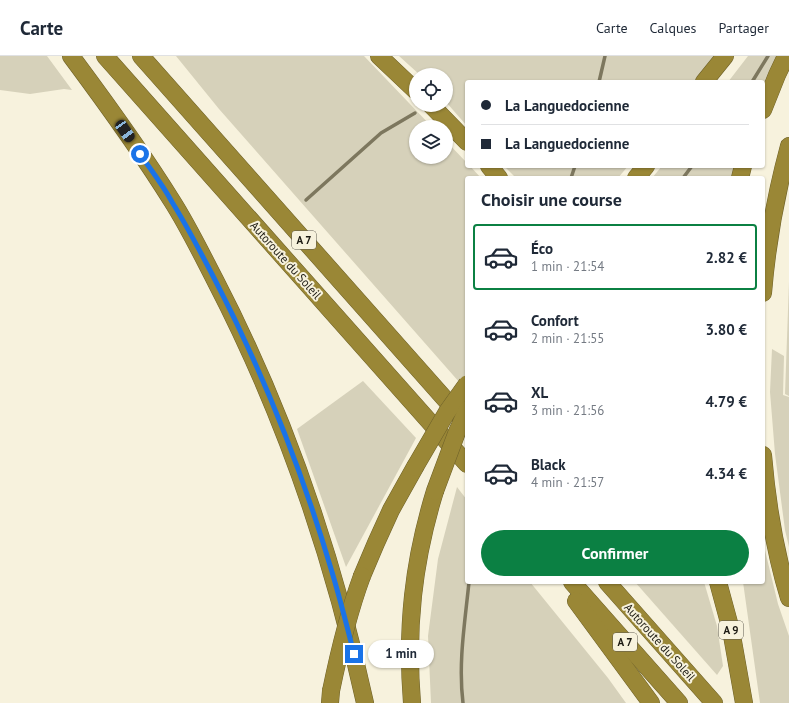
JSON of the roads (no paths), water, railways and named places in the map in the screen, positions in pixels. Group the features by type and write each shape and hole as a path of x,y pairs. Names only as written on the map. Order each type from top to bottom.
{"highway":[{"path":"70,56 99,94 172,201 204,259 251,353 291,451 332,571 354,654 365,703"},
{"name":"Autoroute du Soleil","path":"104,56 465,462"},
{"name":"A 7","path":"141,56 465,422"},
{"path":"379,56 409,84"},
{"path":"706,80 725,56"},
{"path":"716,80 735,56"},
{"path":"765,105 786,56"},
{"path":"438,112 465,140"},
{"path":"765,269 773,215 789,146"},
{"path":"491,168 497,176"},
{"path":"628,176 634,168"},
{"path":"638,176 644,168"},
{"path":"331,697 338,658 346,626 362,576 376,543 391,510 415,467 465,387"},
{"path":"419,703 417,675 417,629 421,588 430,534 446,459 465,414"},
{"path":"412,703 410,626 413,590 419,550 428,514 465,433"},
{"path":"765,471 771,522 789,598"},
{"path":"562,584 651,703"},
{"name":"A 7","path":"574,584 679,703"},
{"name":"Autoroute du Soleil","path":"609,584 714,703"},
{"name":"A 9","path":"719,584 731,630 744,703"},
{"path":"731,584 740,679"}],"waterway":[{"path":"599,80 605,56"},
{"path":"753,80 768,56"},
{"path":"306,200 381,133 415,113"},
{"path":"572,176 574,168"},
{"path":"684,176 690,168"},
{"path":"463,703 461,673 469,584"}]}
